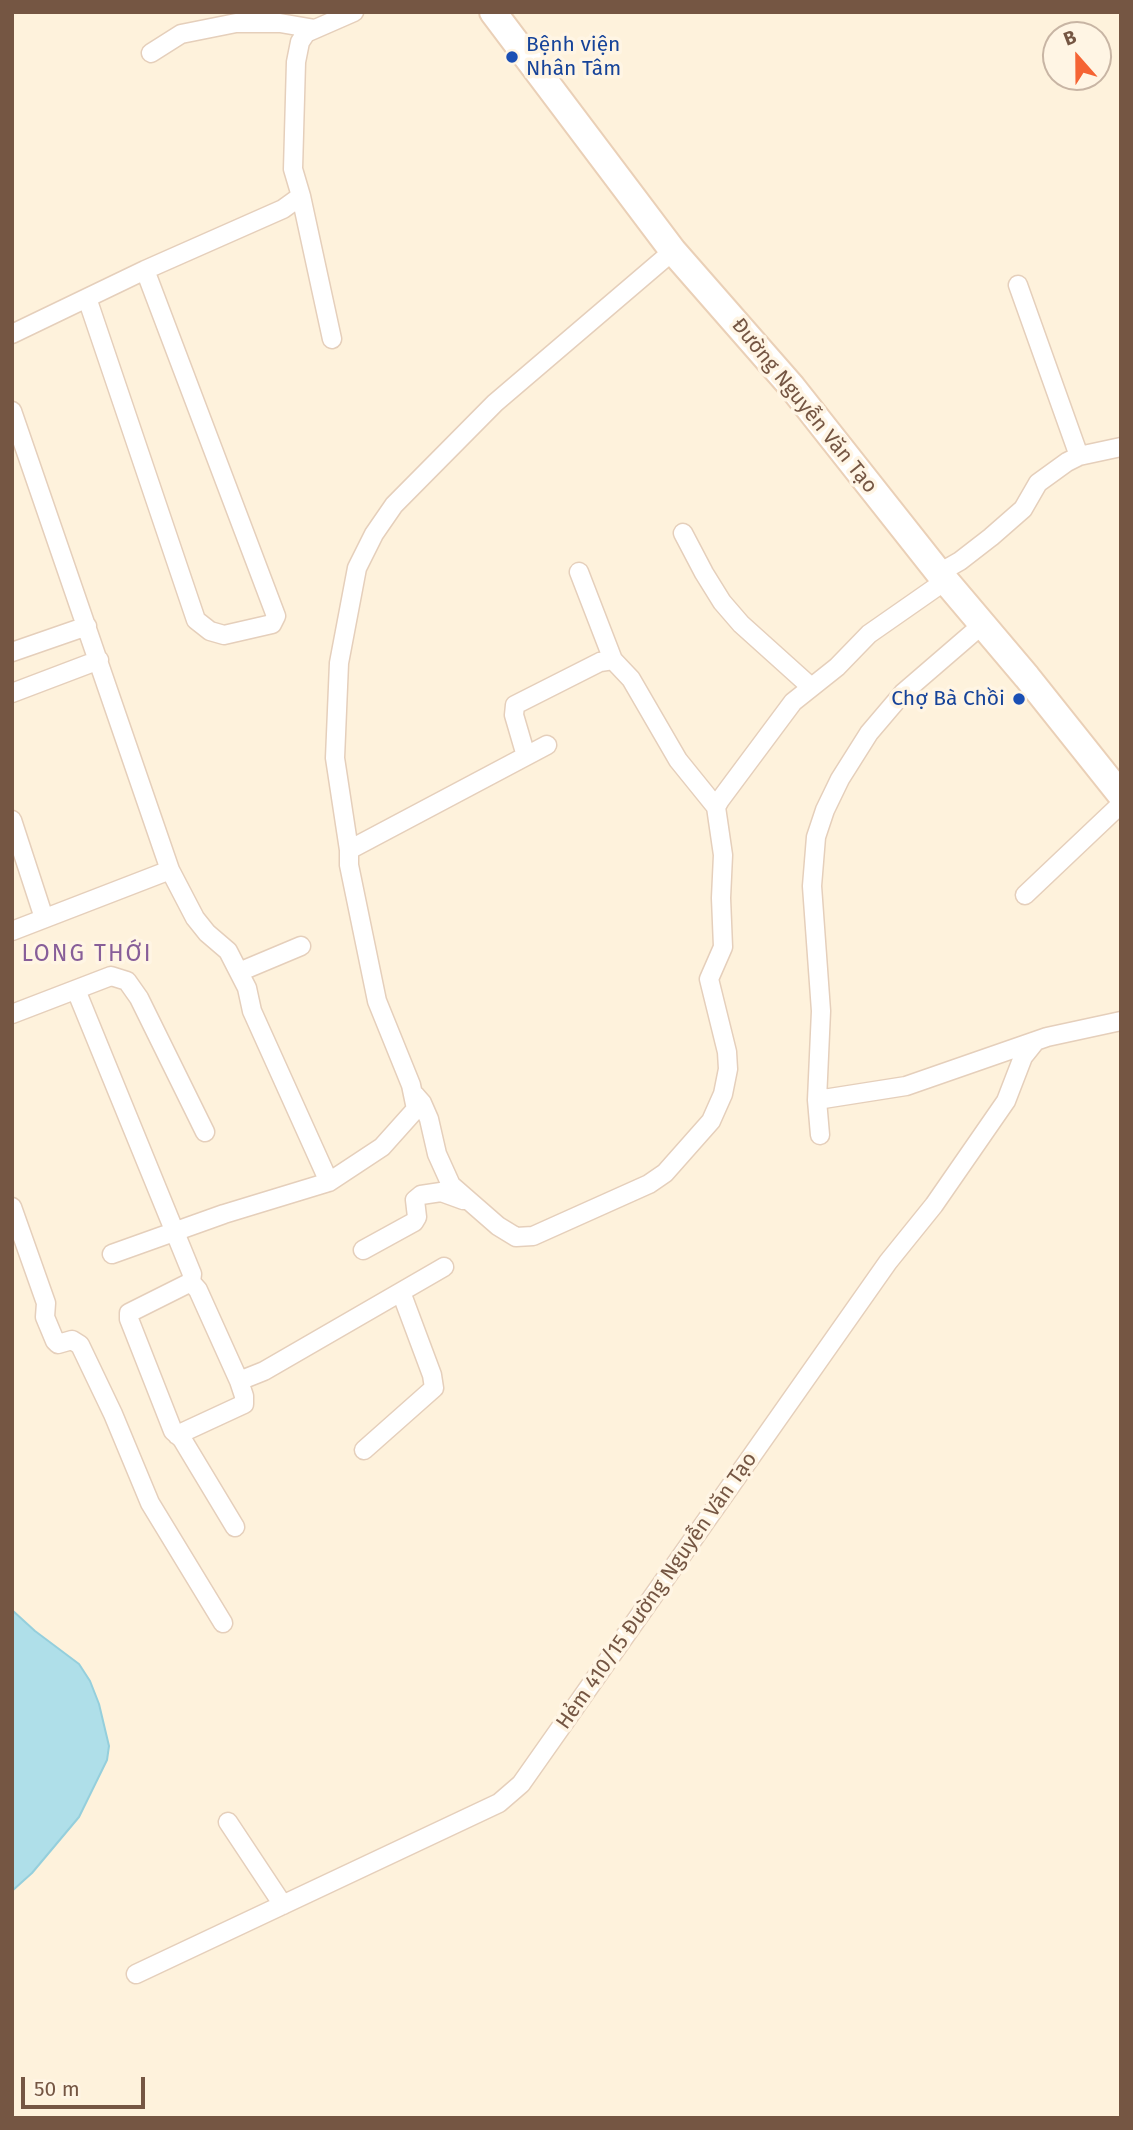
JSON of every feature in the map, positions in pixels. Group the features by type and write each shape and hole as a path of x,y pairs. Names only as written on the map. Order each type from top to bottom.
{"main road":[{"name":"Đường Nguyễn Văn Tạo","path":"493,12 673,251 792,387 942,577 1121,795"}],"street":[{"path":"332,339 293,169 296,62 300,42 306,33 354,12"},
{"path":"151,53 181,34 236,23 280,23 315,29"},
{"path":"12,334 145,270 283,209 301,196"},
{"path":"112,1254 224,1214 329,1182 382,1147 416,1109 414,1093 377,1001 349,865 335,758 339,663 357,568 374,534 394,505 495,404 673,251"},
{"path":"87,298 196,620 210,631 224,635 272,624 276,616 145,270"},
{"path":"1018,285 1079,456"},
{"path":"12,411 170,870 195,918 207,933 228,951 239,972 247,988 252,1011 329,1182"},
{"path":"716,807 793,702 837,667 869,634 1023,509 1038,483 1079,456 1121,447"},
{"path":"683,533 722,602 741,624 811,687"},
{"path":"414,1093 429,1119 437,1154 451,1185 511,1235 521,1238 533,1236 657,1179 693,1144 711,1121 723,1094 728,1069 727,1052 709,979 723,947 723,855 716,807 678,760 631,679 613,660 579,572"},
{"path":"820,1135 817,1100 821,1012 812,886 816,837 825,810 855,752 903,693 983,624"},
{"path":"12,652 87,626"},
{"path":"12,693 99,660"},
{"path":"526,756 514,715 515,705 600,662 613,660"},
{"path":"349,850 547,745"},
{"path":"1025,895 1121,803"},
{"path":"12,820 44,918"},
{"path":"12,931 170,870"},
{"path":"239,972 302,946"},
{"path":"12,1014 111,976 127,981 139,998 205,1132"},
{"path":"76,990 191,1274 191,1282 198,1290 244,1396 244,1404 177,1435"},
{"path":"817,1100 906,1086 1046,1037 1121,1021"},
{"name":"Hẻm 410/15 Đường Nguyễn Văn Tạo","path":"136,1974 499,1803 521,1784 888,1262 934,1205 1006,1101 1023,1057 1035,1042"},
{"path":"363,1250 414,1222 417,1217 415,1200 421,1195 441,1192 471,1203"},
{"path":"12,1207 46,1303 45,1317 55,1341 58,1344 72,1340 80,1345 113,1413 150,1503 223,1623"},
{"path":"239,1381 264,1371 444,1266"},
{"path":"191,1282 129,1313 130,1325 173,1431 235,1527"},
{"path":"363,1450 434,1388 401,1292"},
{"path":"228,1822 283,1905"}],"water":[{"path":"12,1610 79,1664 90,1681 99,1704 109,1746 107,1760 79,1817 32,1873 12,1891"}],"place":[{"name":"Bệnh viện Nhân Tâm","path":"512,57"},
{"name":"Chợ Bà Chồi","path":"1019,699"}],"district":[{"name":"LONG THỚI","path":"87,955"}]}
